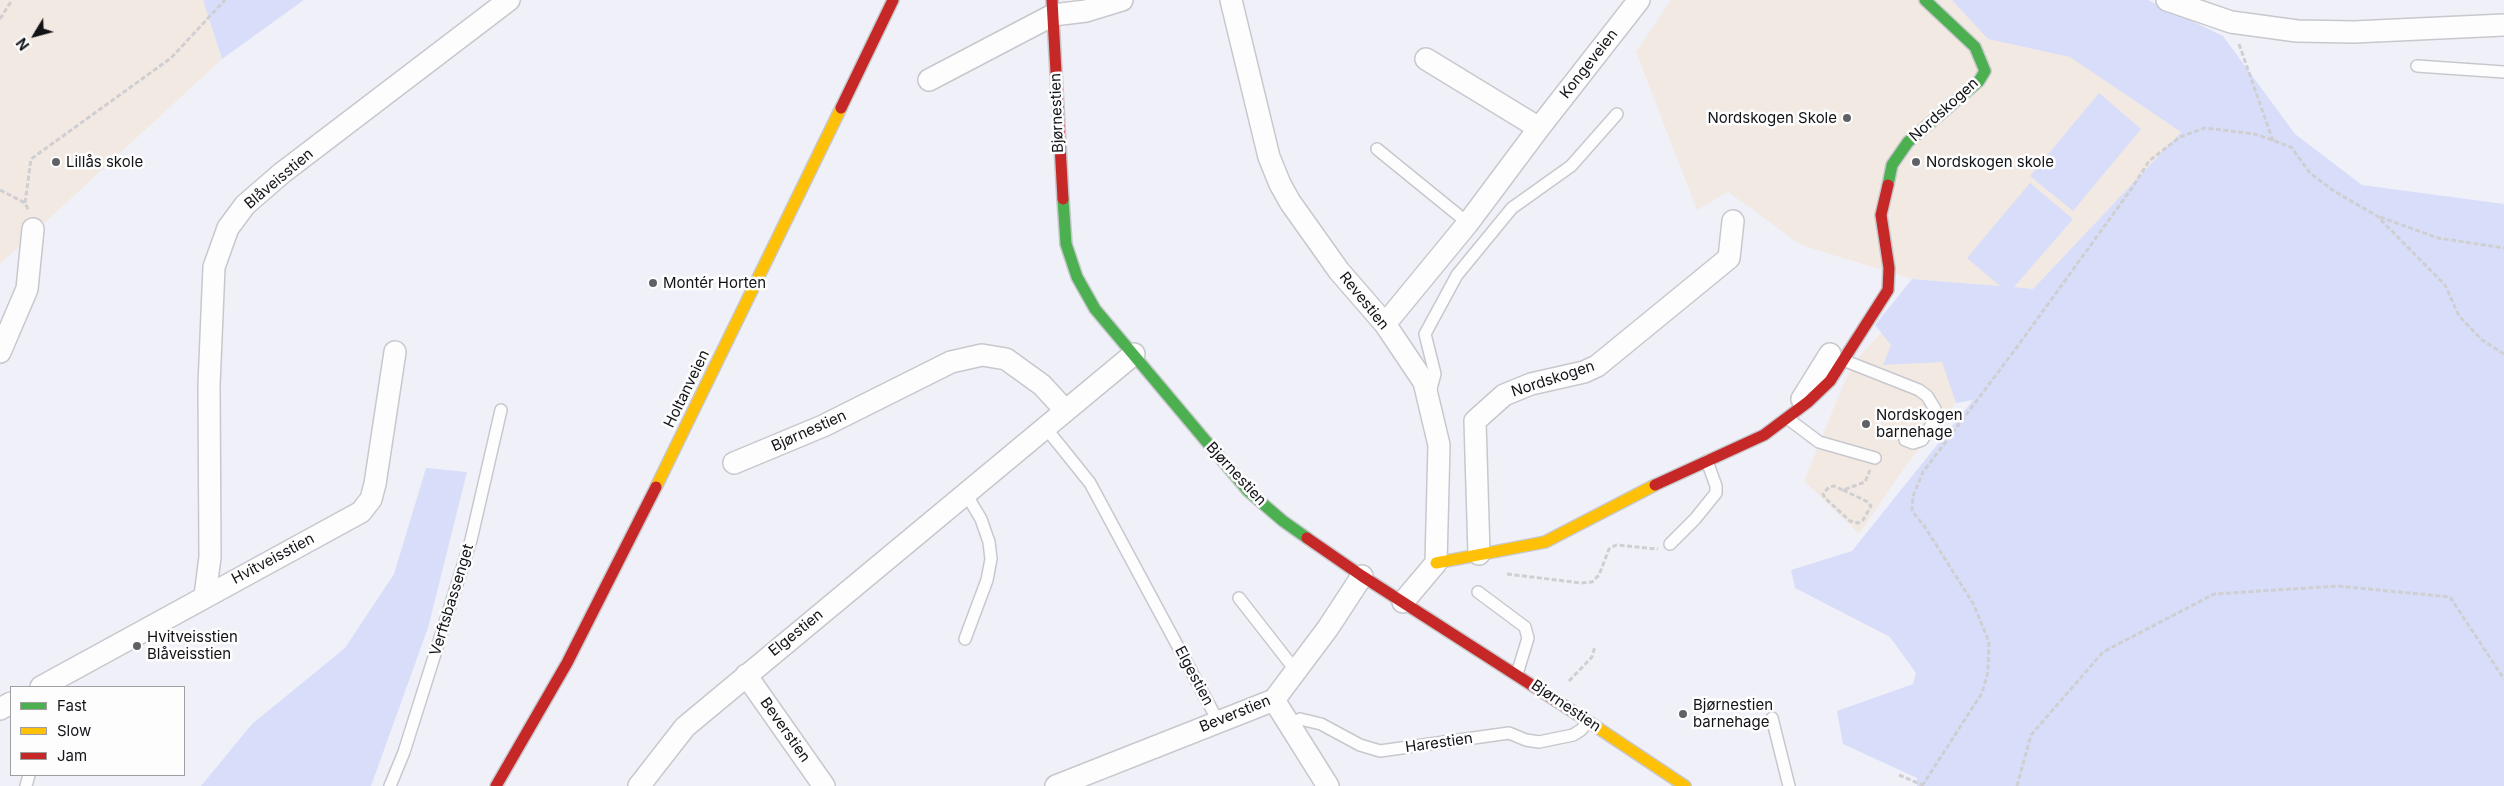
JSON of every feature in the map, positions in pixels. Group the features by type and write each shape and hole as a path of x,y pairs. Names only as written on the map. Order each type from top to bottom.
{"street":[{"name":"Blåveisstien","path":"205,596 210,557 209,386 214,267 228,228 245,205 282,173 509,0"},
{"name":"Holtanveien","path":"496,786 567,663 618,565 893,0"},
{"path":"929,80 1053,7 1086,11 1122,0"},
{"name":"Revestien","path":"1231,0 1269,157 1280,184 1290,202 1339,270 1385,324 1424,382 1439,445 1436,562"},
{"name":"Kongeveien","path":"1385,324 1468,223 1538,128 1639,0"},
{"name":"Nordskogen","path":"1436,562 1545,542 1707,461 1764,436 1790,416 1888,290 1889,268 1882,215 1892,165 1908,142 1979,81 1985,71 1975,47 1925,0"},
{"path":"2167,0 2231,22 2297,31 2354,32 2504,25"},
{"name":"Bjørnestien","path":"1053,7 1059,153 1066,244 1077,277 1095,309 1248,491 1283,522 1362,576 1553,697 1685,786"},
{"path":"1426,59 1538,128"},
{"name":"Nordskogen","path":"1479,554 1475,420 1504,395 1531,384 1584,372 1597,366 1730,258 1733,221"},
{"path":"0,352 26,288 33,229"},
{"name":"Hvitveisstien","path":"43,686 361,512 371,499 375,484 395,352"},
{"name":"Elgestien","path":"639,786 685,728 746,675 1134,354"},
{"name":"Bjørnestien","path":"734,463 823,426 951,362 982,355 1006,359 1042,385 1065,410"},
{"path":"1403,602 1436,562"},
{"name":"Beverstien","path":"1056,786 1218,720 1274,700 1328,628 1362,576"},
{"name":"Beverstien","path":"746,675 824,786"},
{"path":"1274,700 1328,786"}],"lane":[{"path":"2417,66 2504,72"},
{"path":"1428,401 1435,374 1425,334 1457,275 1512,208 1571,166 1617,114"},
{"path":"1377,149 1468,223"},
{"path":"1836,357 1919,390 1927,396 1935,409 1934,421 1922,440 1912,443 1905,440"},
{"name":"Verftsbassenget","path":"390,786 404,752 471,540 501,410"},
{"path":"1790,416 1819,442 1875,458"},
{"name":"Elgestien","path":"1045,427 1090,483 1218,720"},
{"path":"1670,544 1695,519 1716,492 1716,486 1707,461"},
{"path":"965,639 987,580 991,559 989,542 981,519 966,494"},
{"path":"1478,592 1525,626 1528,638 1517,674"},
{"path":"1239,598 1296,671"},
{"path":"1772,718 1789,786"},
{"name":"Harestien","path":"1291,726 1300,719 1322,724 1360,744 1380,751 1509,733 1526,740 1539,742 1573,735 1582,730 1588,721"}],"path":[{"path":"0,19 12,0"},
{"path":"25,203 31,159 171,58 225,0"},
{"path":"2231,22 2273,140"},
{"path":"1900,775 1922,786 1982,693 1988,672 1989,642 1974,604 1925,527 1912,511 1913,496 1923,472 2132,188 2148,161 2180,137 2205,128 2255,134 2291,147 2310,173 2334,191 2377,216 2438,238 2504,248"},
{"path":"0,190 25,203 31,214 33,229"},
{"path":"2377,216 2445,285 2459,316 2482,340 2504,354"},
{"path":"1843,490 1868,502 1870,506 1863,520 1858,523 1850,521 1825,498 1826,489 1834,486 1843,490 1865,482 1875,458"},
{"path":"1501,574 1581,583 1592,582 1600,575 1609,550 1616,545 1654,549 1665,548 1670,544"},
{"path":"2017,786 2031,734 2103,652 2214,594 2338,586 2450,597 2504,679"},
{"path":"1553,697 1592,656 1595,646"}],"shaded area":[{"name":"Lillås skole","path":"0,0 203,0 222,59 0,264"},
{"path":"203,0 304,0 222,59"},
{"name":"Nordskogen skole","path":"1671,0 2148,0 2223,36 2181,132 2033,289 1912,279 1801,245 1728,192 1697,210 1636,52"},
{"path":"1952,0 2148,0 2223,36 2295,134 2362,185 2504,204 2504,786 1917,786 1917,778 1843,744 1837,711 1913,684 1916,673 1890,637 1795,588 1791,570 1852,551 1973,400 1956,403 1942,362 1883,365 1891,345 1875,325 1912,279 2000,286 1967,258 2030,183 2073,219 2014,287 2033,289 2181,132 2070,57 1988,39"},
{"path":"2099,93 2141,129 2073,211 2030,176"},
{"path":"1924,287 1956,403 1905,467 1859,534 1804,481 1843,385 1856,360"},
{"path":"426,468 467,472 428,628 371,786 201,786 252,724 345,648 394,574"}],"traffic: fast":[{"path":"1888,185 1892,165 1908,142 1979,81 1985,71 1975,47 1925,0"},
{"path":"1063,199 1066,244 1077,277 1095,309 1248,491 1283,521 1307,538"}],"traffic: slow":[{"path":"656,487 841,108"},
{"path":"1436,563 1545,542 1655,485"},
{"path":"1583,718 1685,786"}],"traffic: jam":[{"path":"841,108 893,0"},
{"path":"1052,0 1063,199"},
{"path":"1655,485 1764,435 1808,402 1830,381 1888,290 1889,268 1881,215 1888,185"},
{"path":"496,786 567,663 656,487"},
{"path":"1307,538 1362,576 1583,718"}],"place":[{"name":"Nordskogen Skole","path":"1847,118"},
{"name":"Lillås skole","path":"56,162"},
{"name":"Nordskogen skole","path":"1916,162"},
{"name":"Montér Horten","path":"653,283"},
{"name":"Nordskogen barnehage","path":"1866,424"},
{"name":"Hvitveisstien Blåveisstien","path":"137,646"},
{"name":"Bjørnestien barnehage","path":"1683,714"}]}
